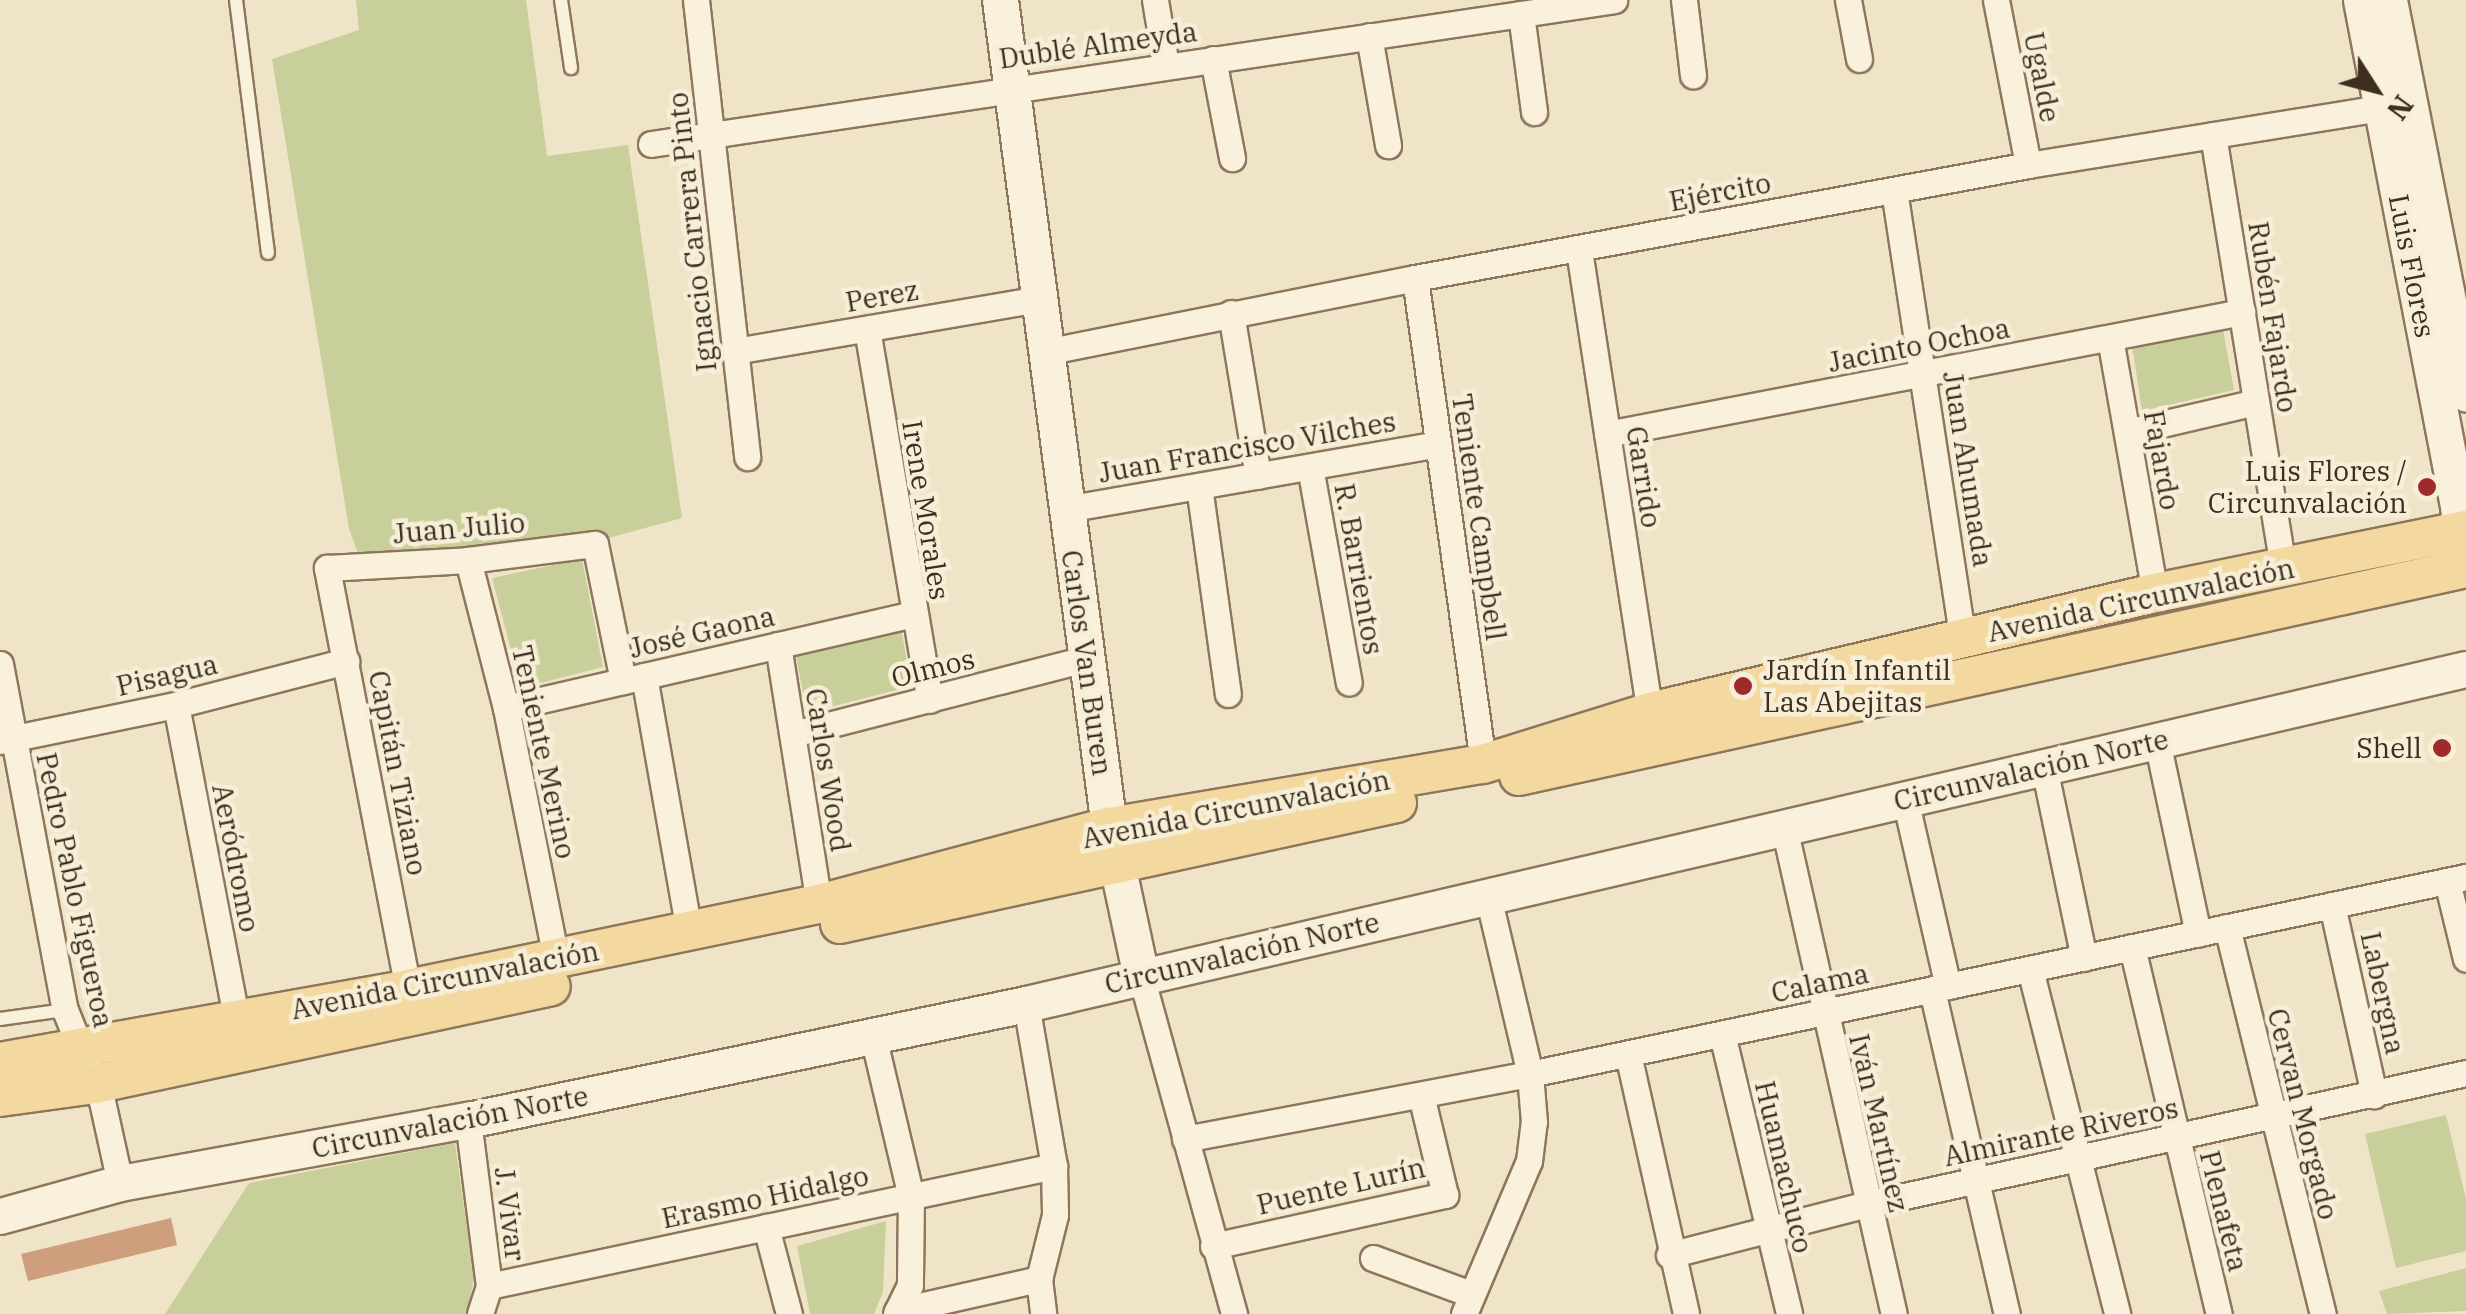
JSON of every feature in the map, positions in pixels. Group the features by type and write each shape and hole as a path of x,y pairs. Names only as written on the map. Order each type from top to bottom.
{"main road":[{"name":"Avenida Circunvalación","path":"0,1097 238,1022 819,904 1109,827 1484,764 1650,712 2155,593 2283,568 2465,555"},
{"name":"Avenida Circunvalación","path":"0,1062 87,1067 1118,864 2465,555"}],"street":[{"name":"Ignacio Carrera Pinto","path":"696,0 746,457"},
{"name":"Carlos Van Buren","path":"1000,0 1109,827 1141,976 1234,1314"},
{"path":"1155,0 1166,66"},
{"name":"Dublé Almeyda","path":"651,144 1369,36 1470,10 1521,14 1614,0"},
{"path":"1684,0 1693,75"},
{"path":"1848,0 1859,60"},
{"name":"Ugalde","path":"1996,0 2028,165"},
{"name":"Luis Flores","path":"2361,0 2395,105 2466,394"},
{"name":"Luis Flores","path":"2389,0 2395,105 2465,555"},
{"path":"1521,14 1534,112"},
{"path":"1369,36 1388,145"},
{"path":"1213,59 1232,158"},
{"name":"Ejército","path":"1046,352 1231,313 2028,165 2395,105"},
{"name":"Rubén Fajardo","path":"2214,135 2283,568"},
{"name":"Juan Ahumada","path":"1894,190 1964,640"},
{"name":"Garrido","path":"1579,250 1650,712"},
{"name":"Teniente Campbell","path":"1415,278 1484,764"},
{"name":"Perez","path":"735,351 1038,300"},
{"name":"Jacinto Ochoa","path":"1607,434 2242,312"},
{"path":"1231,313 1258,476"},
{"name":"Irene Morales","path":"867,329 912,614 930,700"},
{"name":"Fajardo","path":"2110,338 2155,593"},
{"path":"2127,432 2256,402"},
{"name":"Juan Francisco Vilches","path":"1066,508 1438,444"},
{"name":"R. Barrientos","path":"1310,466 1350,683"},
{"path":"1199,486 1228,694"},
{"name":"Juan Julio","path":"327,568 468,560 595,544 633,679"},
{"name":"Teniente Merino","path":"468,560 506,708 556,958"},
{"name":"Capitán Tiziano","path":"327,568 408,989"},
{"name":"José Gaona","path":"506,708 912,614"},
{"name":"Carlos Wood","path":"778,645 819,904"},
{"name":"Olmos","path":"794,734 1086,659"},
{"name":"Pisagua","path":"6,740 176,705 346,661"},
{"name":"Pedro Pablo Figueroa","path":"0,664 6,740 65,1010 87,1067 120,1183"},
{"name":"Circunvalación Norte","path":"4,1217 120,1183 468,1120 1026,1004 2466,669"},
{"path":"633,679 690,931"},
{"name":"Aeródromo","path":"176,705 238,1022"},
{"path":"2157,741 2198,934"},
{"path":"2044,767 2084,958"},
{"path":"1904,799 2006,1314"},
{"name":"Iván Martínez","path":"1784,827 1822,1013 1894,1314"},
{"path":"2456,878 2466,959"},
{"name":"Calama","path":"1185,1140 1628,1054 2456,878"},
{"path":"1373,1258 1467,1304 1528,1161 1534,1122 1530,1074 1488,896"},
{"name":"Labergna","path":"2332,905 2374,1095"},
{"name":"Cervan Morgado","path":"2227,927 2322,1314"},
{"name":"Plenafeta","path":"2132,947 2219,1314"},
{"path":"2030,969 2117,1314"},
{"path":"1026,1004 1054,1166 1055,1215 1039,1279 1043,1314"},
{"name":"Huamachuco","path":"1722,1034 1789,1314"},
{"path":"873,1036 911,1197 910,1285 897,1313"},
{"path":"1628,1054 1669,1255 1686,1314"},
{"name":"Almirante Riveros","path":"1669,1255 1868,1204 2466,1073"},
{"name":"Puente Lurín","path":"1213,1246 1445,1195 1421,1095"},
{"name":"J. Vivar","path":"468,1120 489,1286 480,1314"},
{"name":"Erasmo Hidalgo","path":"489,1286 1054,1166"},
{"path":"766,1227 789,1314"},
{"path":"897,1313 1039,1279"}],"lane":[{"path":"236,0 268,253"},
{"path":"561,0 571,68"},
{"path":"0,1019 65,1010"}],"green space":[{"path":"356,0 526,0 547,156 628,145 682,518 612,537 476,550 358,553 349,529 272,59 359,30"},
{"path":"2222,324 2234,390 2142,411 2132,345"},
{"path":"582,559 603,667 521,688 492,578"},
{"path":"901,629 912,686 807,713 796,656"},
{"path":"2446,1115 2466,1199 2466,1251 2396,1268 2365,1134"},
{"path":"455,1143 474,1278 467,1314 165,1314 249,1183"},
{"path":"886,1221 883,1292 874,1314 810,1314 797,1246"},
{"path":"2466,1268 2466,1311 2387,1314 2379,1291"}],"building":[{"path":"171,1218 177,1245 28,1281 21,1254"}],"place":[{"name":"Luis Flores / Circunvalación","path":"2427,487"},
{"name":"Jardín Infantil Las Abejitas","path":"1743,686"},
{"name":"Shell","path":"2442,748"}]}
